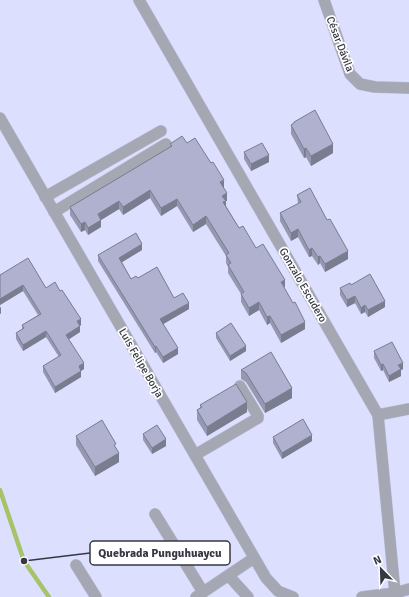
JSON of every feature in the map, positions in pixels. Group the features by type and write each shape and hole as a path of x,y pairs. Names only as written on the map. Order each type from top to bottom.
{"street":[{"name":"Gonzalo Escudero","path":"139,0 378,415 395,593"},
{"name":"César Dávila","path":"324,0 350,74 360,84 375,87 409,88"},
{"name":"Luis Felipe Borja","path":"0,118 266,578 278,591 293,597"},
{"path":"45,197 161,131"},
{"path":"54,212 166,144"},
{"path":"195,456 258,418 240,386"},
{"path":"378,415 409,409"},
{"path":"155,514 200,594 230,576 254,558"},
{"path":"76,565 96,597"},
{"path":"230,576 248,597"},
{"path":"365,597 395,593 409,589"}],"building":[{"path":"315,110 333,144 311,156 306,148 304,149 291,125"},
{"path":"182,136 187,143 195,138 211,163 213,162 224,180 220,182 227,193 222,196 226,201 223,202 239,228 243,226 256,248 263,244 285,280 281,282 293,303 295,302 305,322 281,335 270,316 267,317 259,302 249,308 241,294 244,292 228,265 231,263 226,255 229,253 206,216 193,225 177,199 161,208 150,190 123,207 119,201 98,214 101,220 88,228 85,222 81,224 70,207 172,146 170,144"},
{"path":"262,143 269,155 251,164 244,152"},
{"path":"310,188 327,220 330,219 348,251 325,264 312,248 309,250 298,229 291,233 280,213 301,202 297,195"},
{"path":"136,233 142,244 119,258 131,279 136,276 138,278 157,267 174,298 183,293 189,303 160,319 178,348 163,357 156,346 155,347 98,255"},
{"path":"28,258 46,288 55,282 81,319 77,321 80,326 66,335 84,363 79,366 81,371 55,387 43,366 61,355 46,331 23,345 16,333 24,328 22,325 41,314 23,285 0,299 0,275"},
{"path":"370,274 385,301 368,310 365,305 361,308 355,296 347,300 340,288 350,283 351,285"},
{"path":"231,323 246,346 230,356 216,333"},
{"path":"392,342 403,363 398,365 401,369 389,376 383,364 381,365 374,351"},
{"path":"271,352 292,388 265,404 246,373 241,370"},
{"path":"236,384 247,402 207,427 197,410 202,407 200,405"},
{"path":"303,419 312,435 282,453 273,437"},
{"path":"102,420 116,444 114,445 119,453 95,467 76,436"},
{"path":"157,425 166,439 152,448 143,434"}],"waterway":[{"path":"0,490 24,561 49,597"}],"place":[{"name":"Quebrada Punguhuaycu","path":"24,561"}]}
